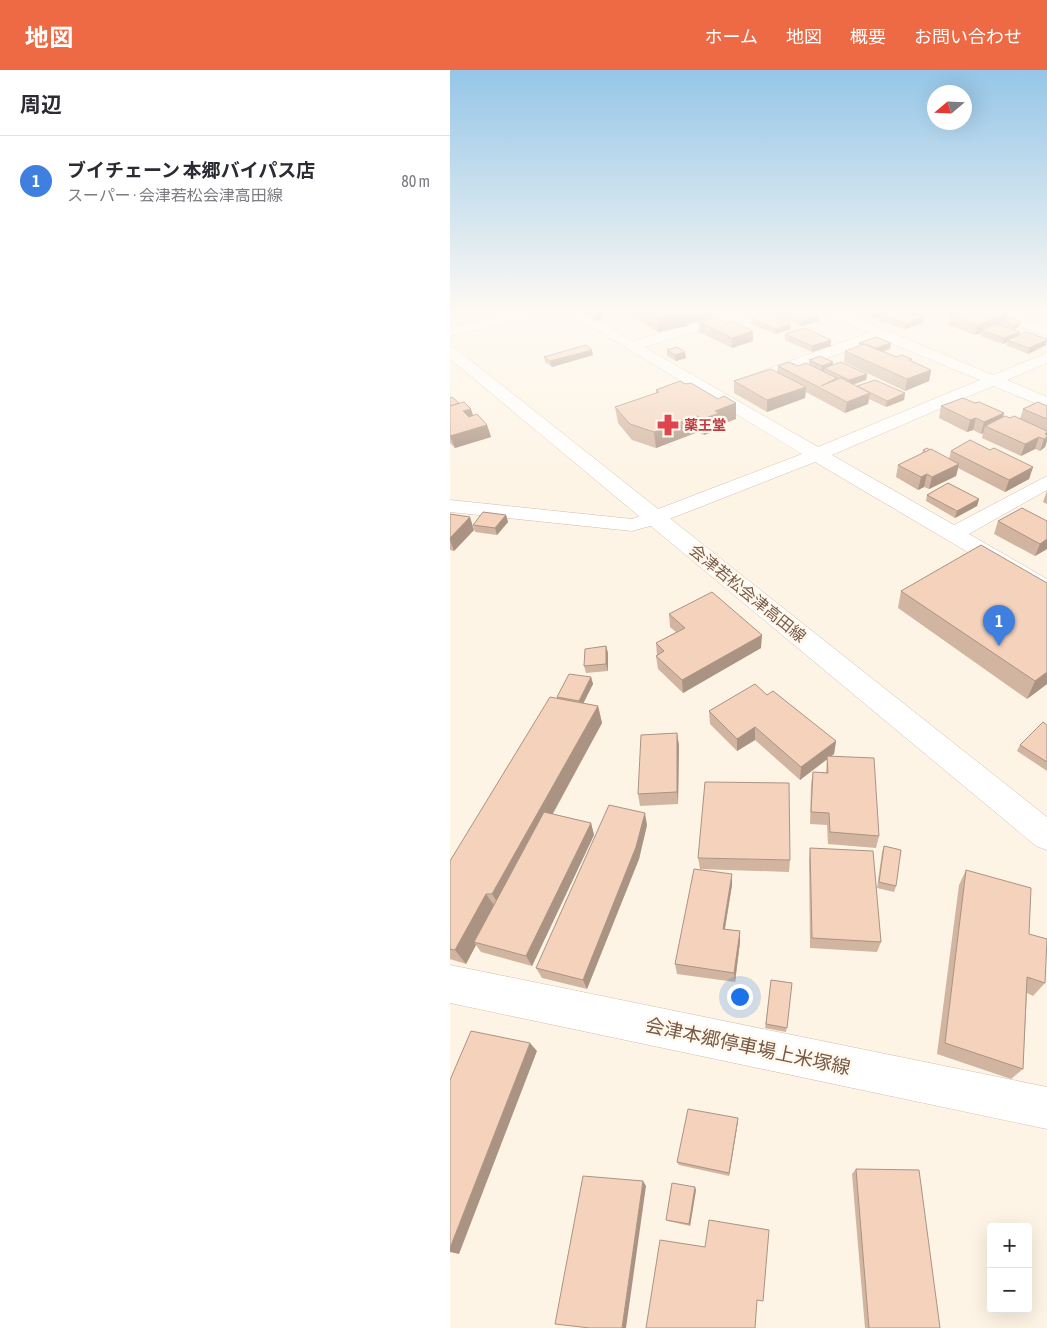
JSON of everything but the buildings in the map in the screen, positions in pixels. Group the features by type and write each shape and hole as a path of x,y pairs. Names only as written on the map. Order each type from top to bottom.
{"street":[{"name":"会津若松会津高田線","path":"473,369 659,518 730,580 1047,836"},
{"path":"672,369 1047,589"},
{"path":"714,393 782,369"},
{"path":"962,369 1047,403"},
{"path":"450,506 625,524 659,518 1021,369"},
{"path":"954,534 1047,482"},
{"name":"会津本郷停車場上米塚線","path":"450,984 1047,1108"}],"place":[{"name":"薬王堂","path":"668,425"},
{"name":"ブイチェーン 本郷バイパス店","path":"999,646"}]}
